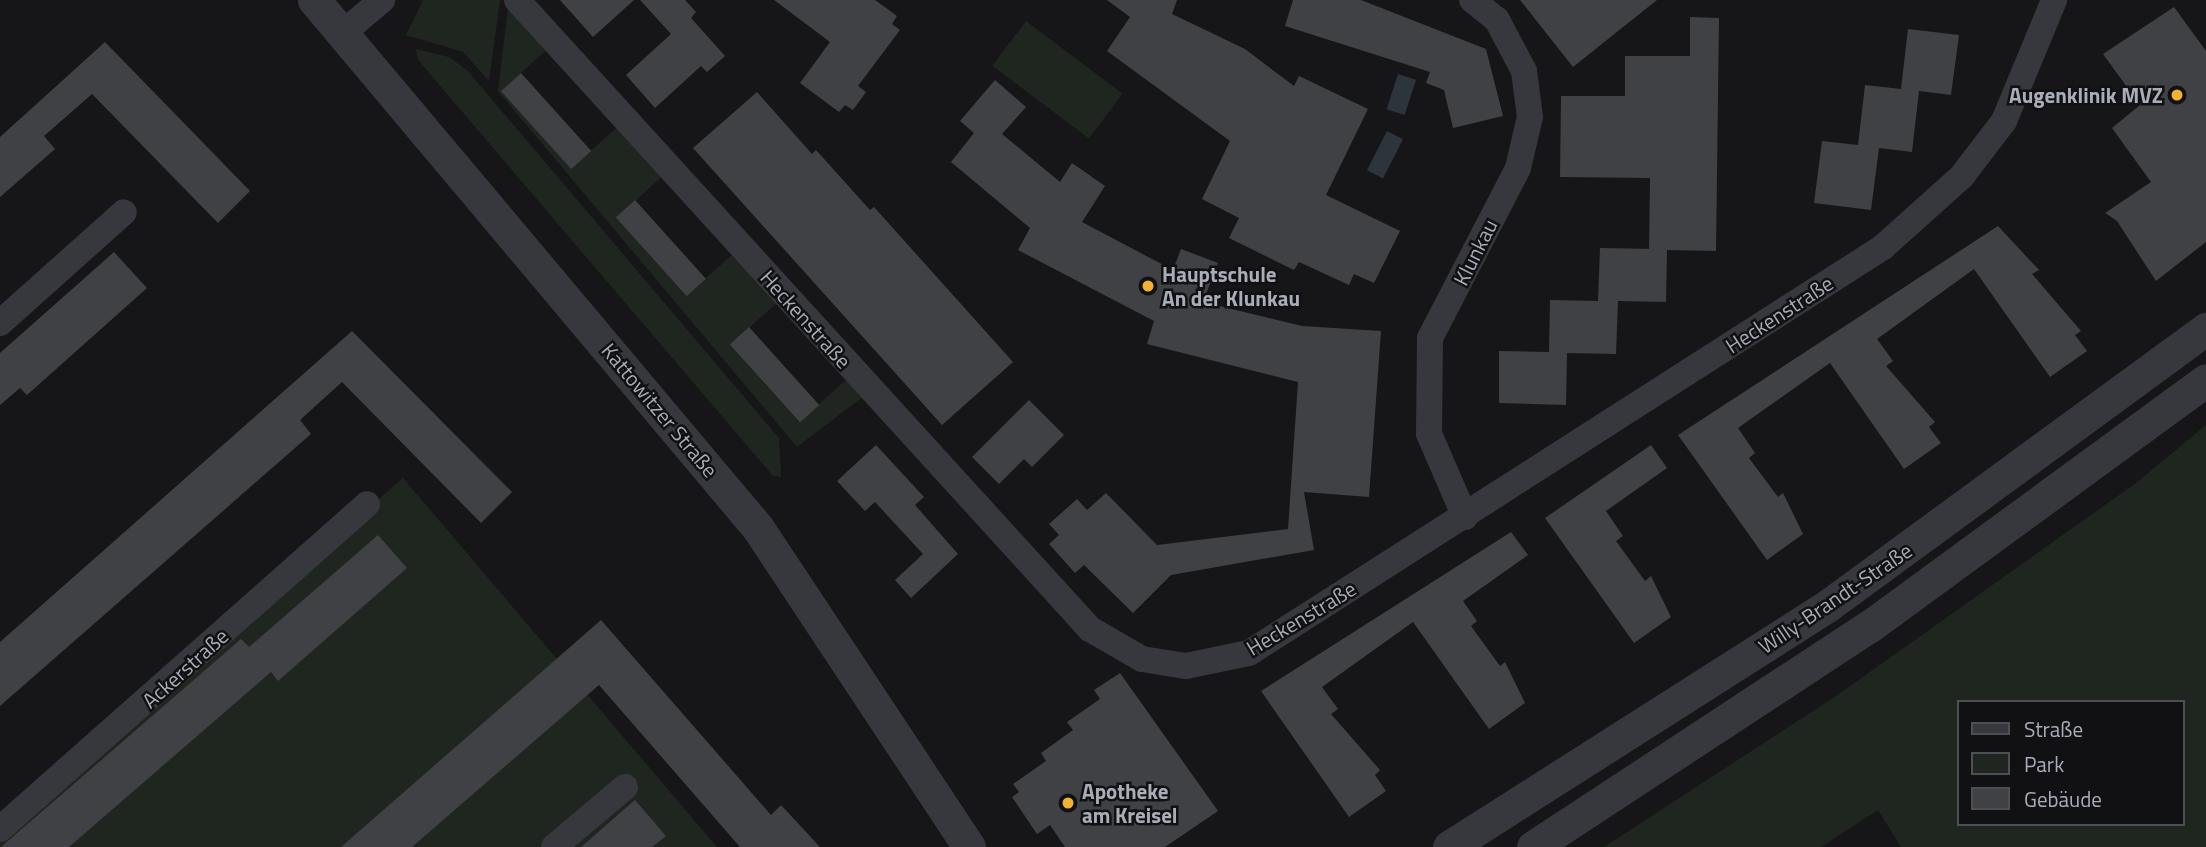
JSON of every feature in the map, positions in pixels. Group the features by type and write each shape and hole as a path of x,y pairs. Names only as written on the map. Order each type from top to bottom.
{"street":[{"name":"Kattowitzer Straße","path":"314,0 344,32 758,528 969,847"},
{"path":"344,32 382,0"},
{"name":"Heckenstraße","path":"517,0 1090,629 1142,659 1186,666 1249,653 1465,517 1916,221 2004,121 2054,0"},
{"name":"Klunkau","path":"1465,517 1429,434 1430,338 1518,168 1530,117 1524,71 1497,20 1472,0"},
{"path":"0,323 124,212"},
{"name":"Willy-Brandt-Straße","path":"1450,847 1830,604 2206,329"},
{"name":"Willy-Brandt-Straße","path":"1533,847 1870,626 2206,380"},
{"name":"Ackerstraße","path":"0,829 367,504"},
{"path":"554,847 625,787"}],"green space":[{"path":"423,0 500,0 489,81 463,52 406,35"},
{"path":"509,0 551,46 502,90 571,168 621,124 665,174 616,218 686,296 735,252 779,301 730,345 799,422 848,378 864,396 797,447 498,91"},
{"path":"1026,21 1123,94 1089,139 992,66"},
{"path":"416,49 449,57 467,70 779,438 781,477 773,476 418,60"},
{"path":"2206,425 2206,847 1901,847 1878,810 1821,847 1604,847 1836,696 2136,483"},
{"path":"403,478 717,847 0,847 0,829"}],"shaded area":[{"path":"1398,74 1416,80 1405,115 1387,109"},
{"path":"1387,131 1403,139 1383,178 1367,170"}],"building":[{"path":"560,0 634,0 593,37"},
{"path":"640,0 685,0 696,12 691,18 725,56 707,72 701,66 655,108 626,75 671,34"},
{"path":"774,0 875,0 897,16 892,24 900,30 858,86 866,92 853,110 845,105 839,112 800,83 830,42"},
{"path":"1107,0 1177,0 1172,14 1245,49 1294,86 1299,76 1368,109 1326,195 1400,231 1374,283 1354,274 1349,285 1299,262 1294,270 1229,238 1239,218 1202,199 1230,141 1107,51 1130,17"},
{"path":"1293,0 1361,0 1486,49 1503,116 1453,128 1444,90 1426,83 1430,72 1285,26"},
{"path":"1520,0 1657,0 1573,67"},
{"path":"2174,7 2206,51 2206,242 2156,281 2117,221 2105,213 2151,182 2112,128 2140,105 2103,54"},
{"path":"1690,17 1719,18 1716,251 1667,250 1666,302 1618,301 1616,354 1567,353 1566,405 1499,403 1499,351 1549,352 1550,300 1598,301 1600,248 1649,249 1650,178 1560,177 1561,96 1625,96 1625,56 1690,56"},
{"path":"1908,29 1959,35 1951,95 1919,91 1912,152 1879,148 1871,210 1814,203 1822,141 1858,145 1865,85 1901,89"},
{"path":"105,42 250,191 218,223 92,94 44,136 55,149 0,197 0,137"},
{"path":"521,73 591,151 571,169 501,91"},
{"name":"Hauptschule An der Klunkau","path":"995,80 1026,107 1002,134 1060,182 1072,163 1105,186 1082,222 1173,270 1181,249 1218,263 1203,302 1302,326 1381,331 1369,497 1304,492 1314,550 1171,575 1133,613 1084,565 1075,573 1049,544 1059,535 1049,524 1077,499 1087,510 1106,493 1157,545 1288,529 1298,382 1147,344 1154,321 1018,250 1030,228 951,162 974,133 960,121"},
{"path":"757,92 812,154 816,150 870,210 874,207 1013,362 942,425 693,148"},
{"path":"635,200 706,279 687,296 616,217"},
{"path":"1998,226 2039,270 2032,274 2081,331 2075,335 2087,351 2050,377 1974,269 1877,339 1893,361 1886,366 1935,422 1929,427 1941,443 1904,469 1830,363 1738,428 1755,453 1749,458 1778,497 1783,493 1803,534 1767,560 1678,435"},
{"path":"114,252 147,288 27,395 20,388 0,405 0,353"},
{"path":"749,327 819,405 800,422 730,344"},
{"path":"352,331 512,492 481,523 342,382 300,420 311,434 0,706 0,642"},
{"path":"1029,400 1064,435 1032,467 1024,459 999,484 972,457"},
{"path":"876,445 924,497 915,505 958,554 911,598 895,580 923,554 875,502 865,511 837,481"},
{"path":"1651,445 1667,468 1606,511 1623,536 1616,541 1645,581 1651,576 1671,617 1634,643 1545,518"},
{"path":"1511,532 1528,555 1463,601 1477,621 1471,626 1500,666 1505,662 1525,703 1489,729 1413,622 1322,687 1338,709 1331,714 1380,770 1375,775 1386,791 1349,817 1261,691"},
{"path":"378,535 407,568 278,681 271,672 69,847 1,847 241,639 249,647"},
{"path":"601,620 771,815 781,805 820,847 740,847 599,685 412,847 341,847"},
{"path":"1120,673 1218,811 1165,847 1065,847 1050,825 1037,834 1012,797 1019,792 1013,784 1046,761 1041,753 1073,730 1067,722 1100,699 1094,690"},
{"path":"635,800 666,836 652,847 581,847"}],"place":[{"name":"Augenklinik MVZ","path":"2177,95"},
{"name":"Hauptschule An der Klunkau","path":"1148,286"},
{"name":"Apotheke am Kreisel","path":"1068,803"}]}
